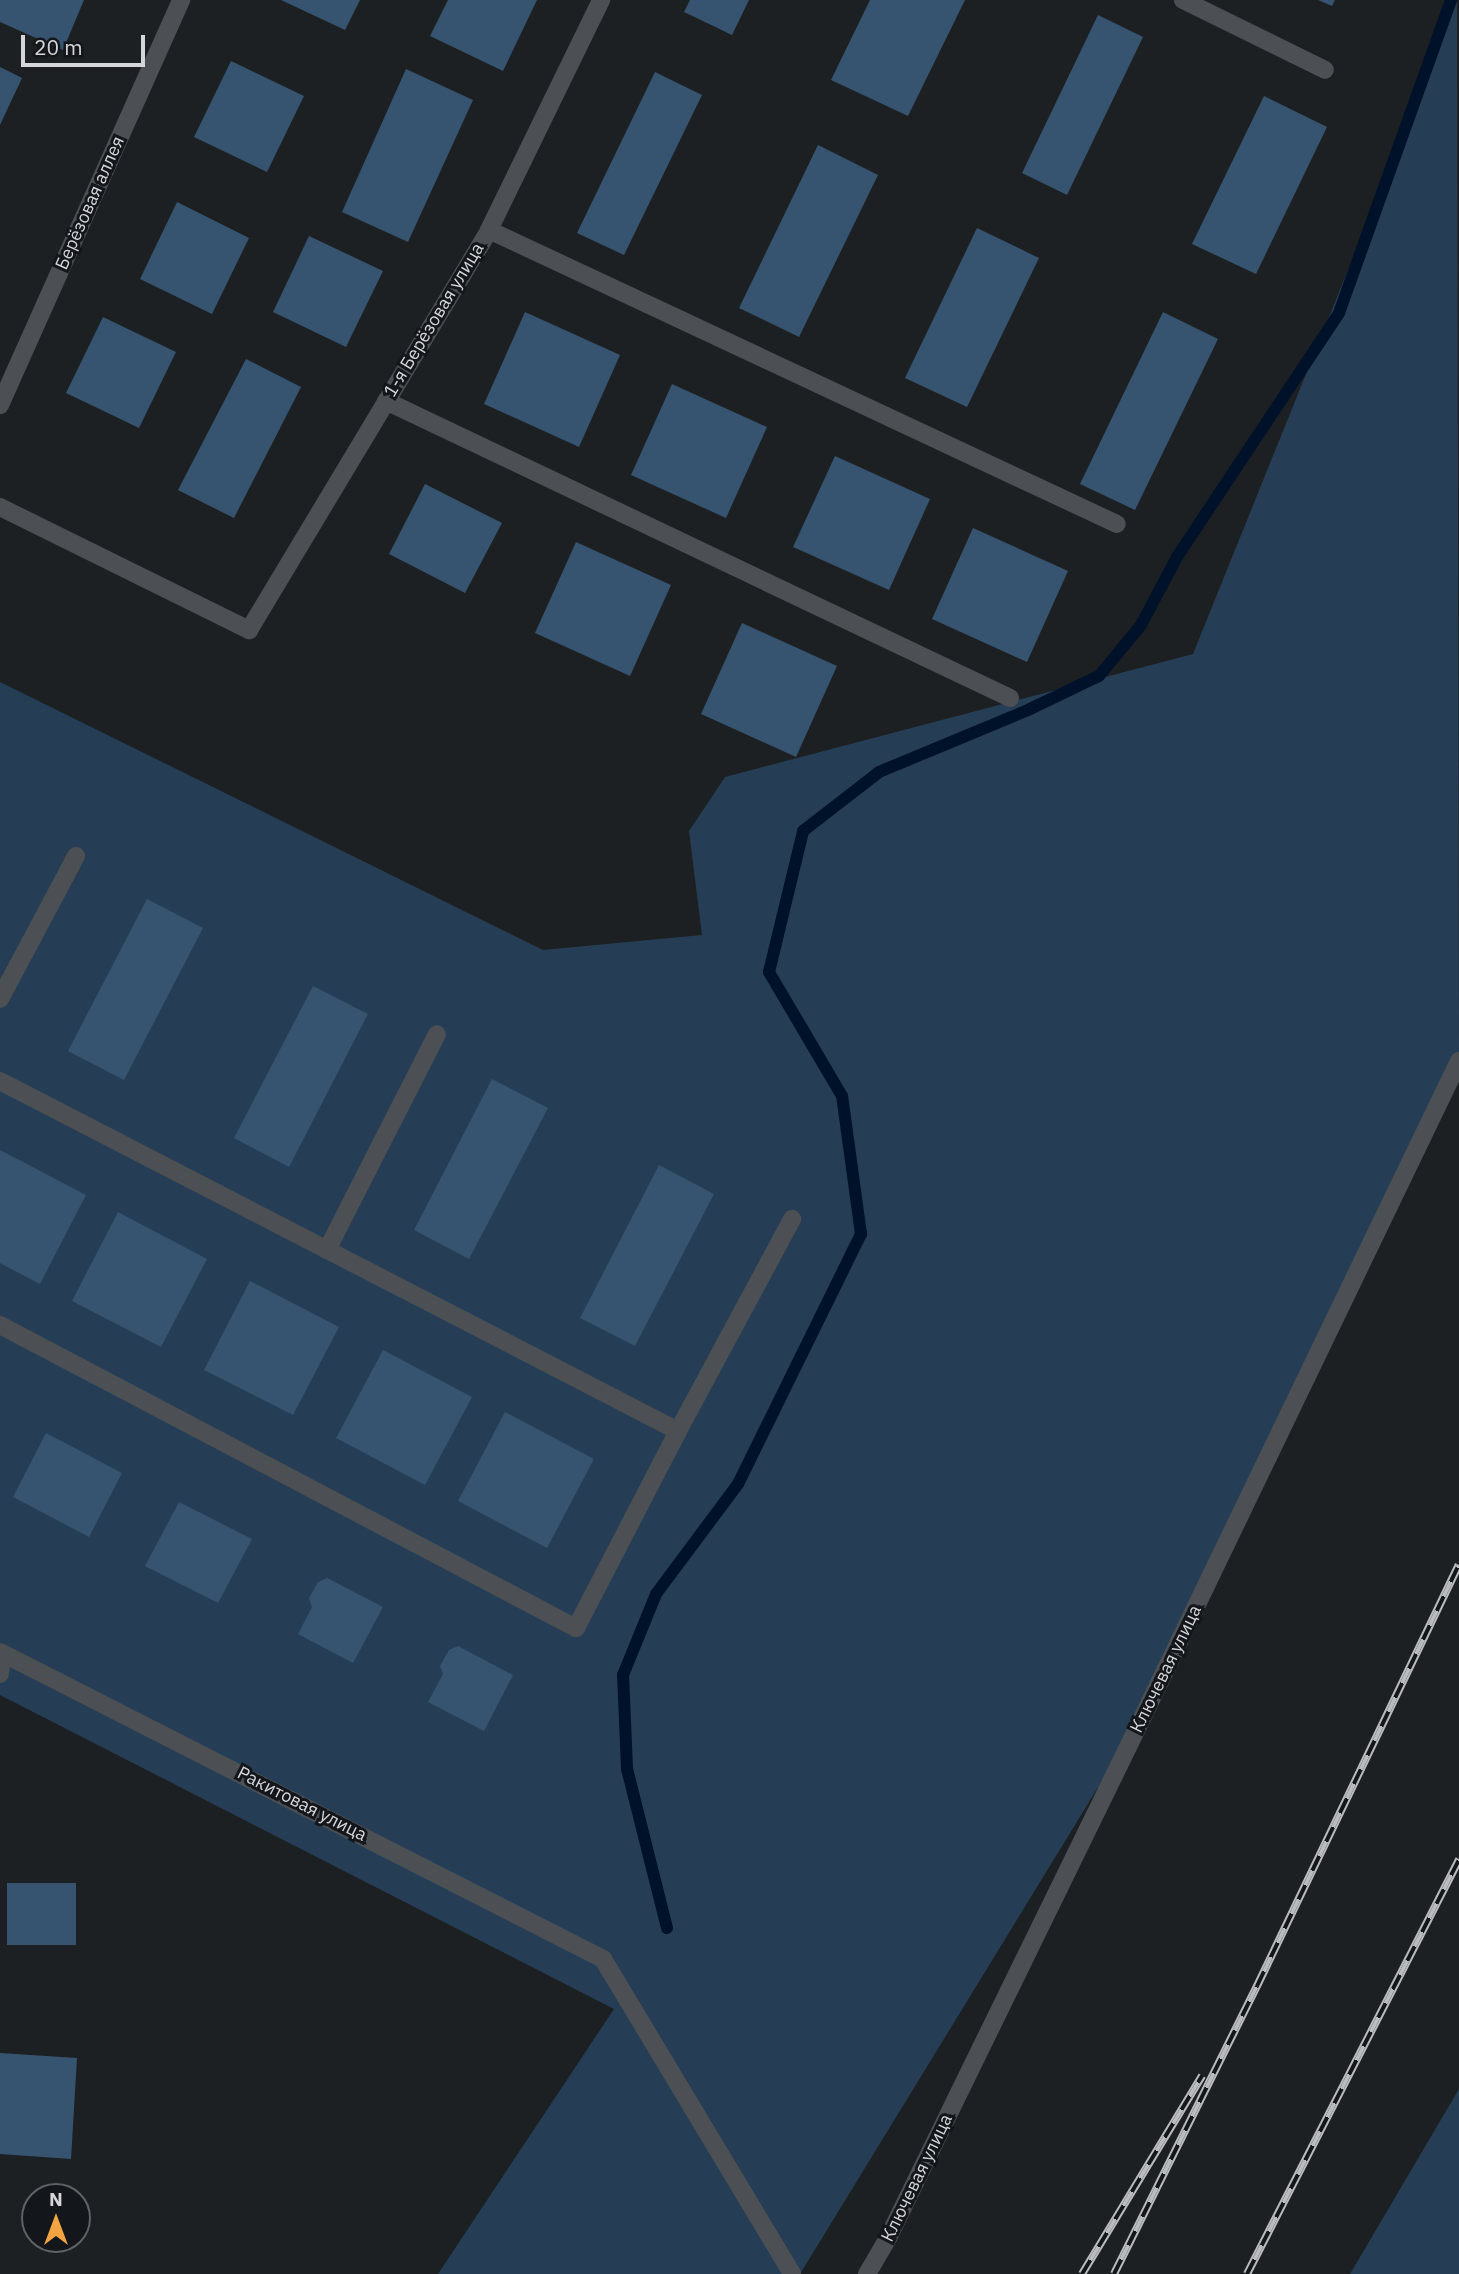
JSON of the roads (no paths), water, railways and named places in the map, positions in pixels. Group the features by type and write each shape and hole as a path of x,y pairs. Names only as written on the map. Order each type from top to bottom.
{"street":[{"name":"Берёзовая аллея","path":"0,405 181,0"},
{"name":"1-я Берёзовая улица","path":"0,507 249,630 489,230 601,0"},
{"path":"1183,0 1325,70"},
{"path":"489,230 1117,524"},
{"path":"386,401 1010,698"},
{"path":"0,999 76,856"},
{"path":"327,1250 437,1034"},
{"name":"Ключевая улица","path":"867,2274 888,2238 1167,1668 1459,1061"},
{"path":"0,1081 678,1431"},
{"path":"0,1325 576,1628 792,1219"},
{"path":"0,1674 1,1652"},
{"name":"Ракитовая улица","path":"1,1652 534,1921 603,1959 792,2274"}],"waterway":[{"path":"667,1928 627,1769 623,1675 656,1594 738,1484 861,1234 842,1096 769,972 803,831 879,772 1030,709 1099,676 1141,625 1177,557 1339,313 1451,0"}],"railway":[{"path":"1114,2274 1257,1986 1459,1565"},
{"path":"1247,2274 1459,1859"},
{"path":"1082,2274 1202,2076"}]}
